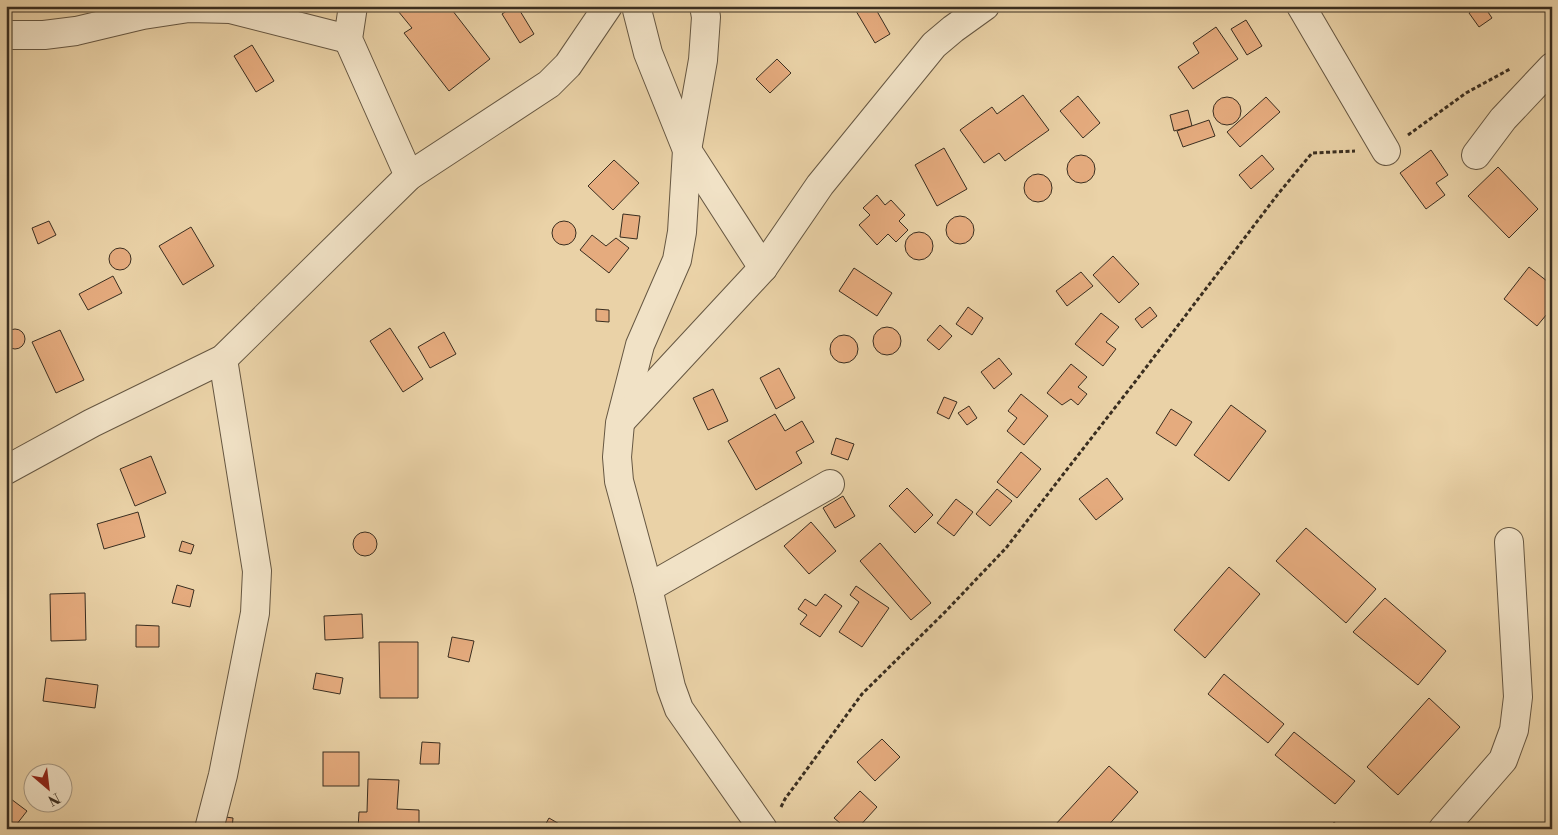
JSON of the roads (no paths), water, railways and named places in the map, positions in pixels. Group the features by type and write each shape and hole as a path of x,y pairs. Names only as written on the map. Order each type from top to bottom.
{"street":[{"path":"353,6 348,39 409,176"},
{"path":"6,470 92,424 223,359 409,176 549,84 568,66 608,6"},
{"path":"636,6 648,53 687,150 763,268"},
{"path":"704,6 706,17 703,60 687,150 682,232 677,260 640,345 620,423 617,457 619,481 648,588 671,688 679,709 691,728 771,821"},
{"path":"620,423 763,268 820,185 934,45 985,6"},
{"path":"1302,6 1386,151"},
{"path":"6,35 44,35 76,31 143,15 190,8 230,9 348,39"},
{"path":"1476,155 1503,119 1552,67"},
{"path":"210,829 223,775 255,614 257,571 223,359"},
{"path":"648,588 830,484"},
{"path":"1443,829 1503,760 1514,730 1518,697 1509,542"}]}
